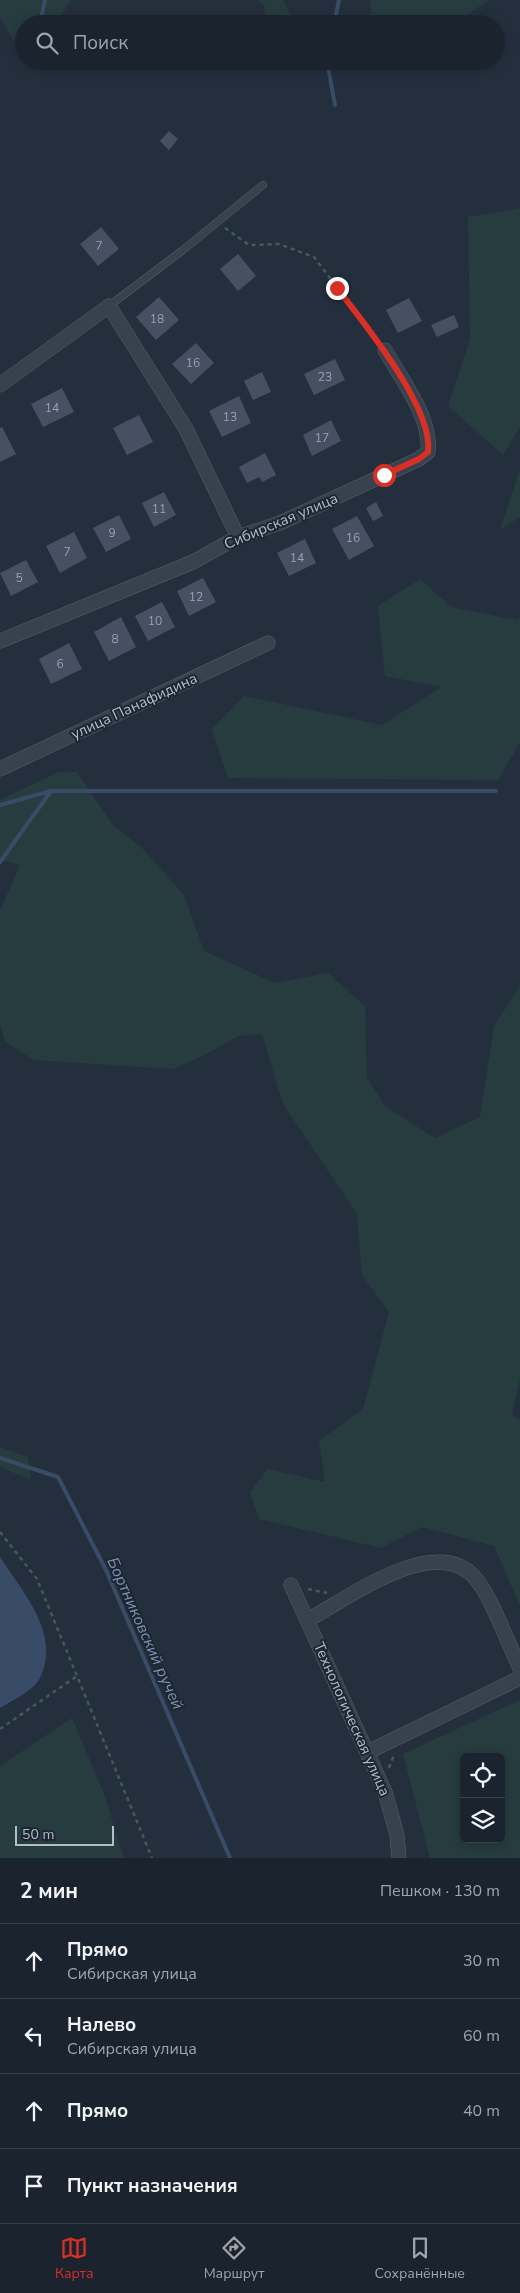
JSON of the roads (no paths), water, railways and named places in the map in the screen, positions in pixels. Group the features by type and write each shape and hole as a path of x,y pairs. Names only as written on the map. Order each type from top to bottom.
{"street":[{"path":"0,385 109,306 186,429 238,537"},
{"name":"Сибирская улица","path":"0,641 193,562 238,537 280,523 419,459 428,452 430,440 426,423 385,350"},
{"name":"улица Панафидина","path":"0,769 268,643"},
{"path":"308,1620 411,1564 446,1562 462,1567 477,1580 520,1668"},
{"name":"Технологическая улица","path":"291,1585 368,1752 392,1814 399,1858"},
{"path":"368,1752 520,1678"}],"lane":[{"path":"109,306 263,185"}],"water":[{"path":"0,1557 36,1614 43,1630 46,1662 40,1678 33,1687 0,1708"}],"waterway":[{"path":"42,15 45,0"},
{"path":"336,15 339,0"},
{"path":"329,70 335,105"},
{"path":"0,805 51,791 496,791"},
{"path":"0,862 51,791"},
{"name":"Бортниковский ручей","path":"0,1458 58,1477 106,1570 230,1858"}]}
